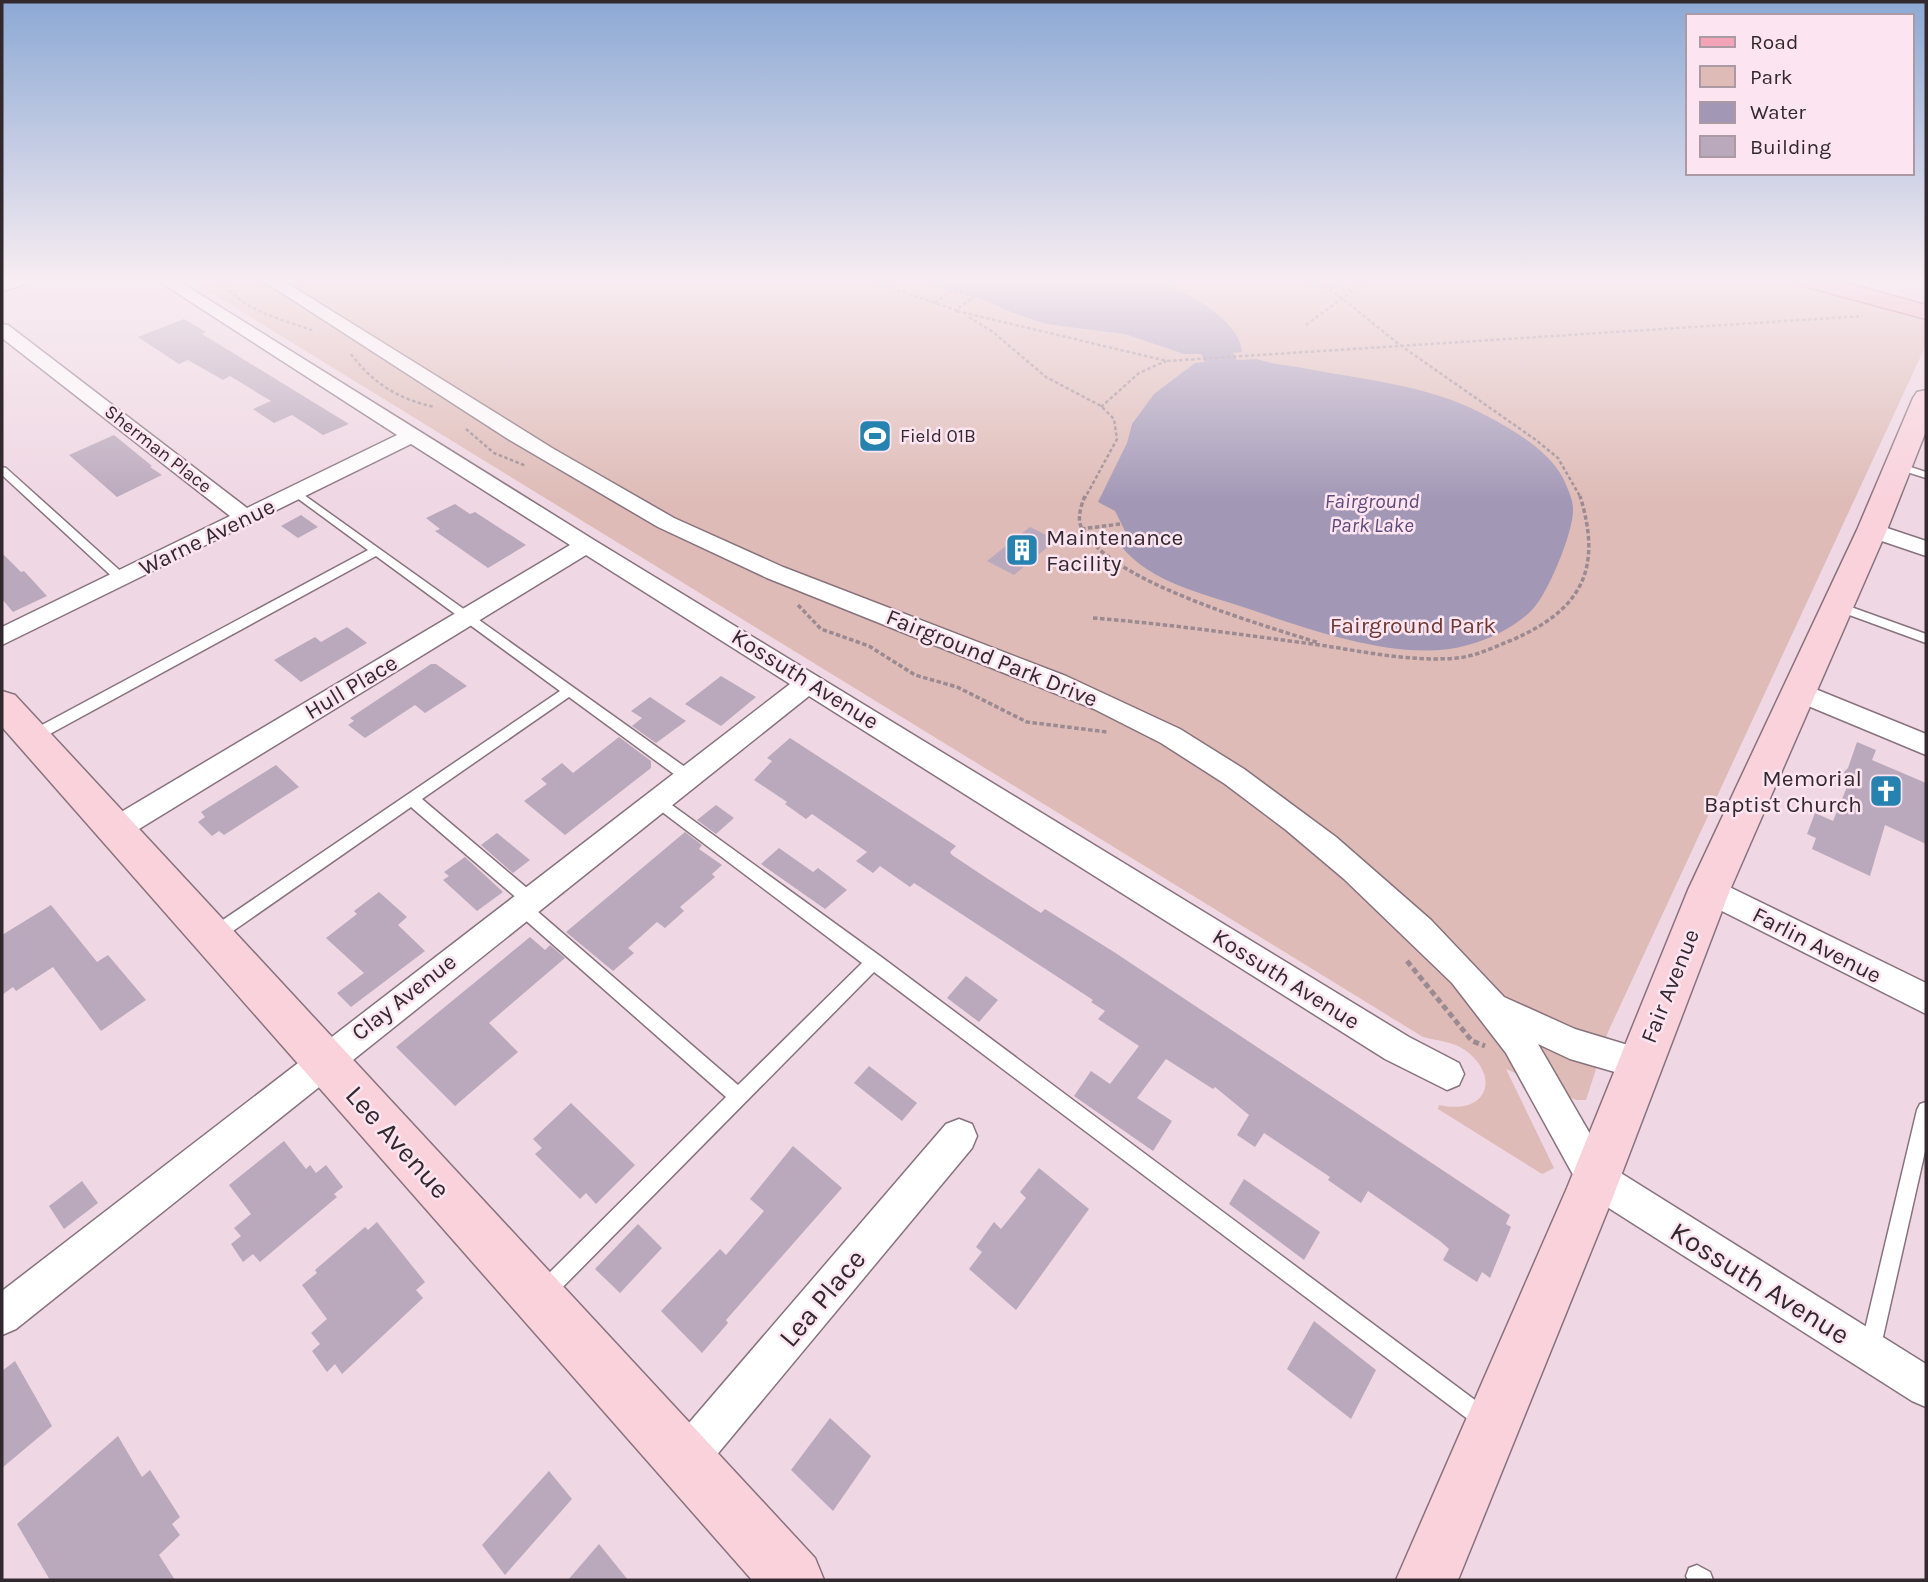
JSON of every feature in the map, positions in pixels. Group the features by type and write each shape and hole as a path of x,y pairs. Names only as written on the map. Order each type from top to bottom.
{"street":[{"name":"Sherman Place","path":"34,354 247,518"},
{"name":"Kossuth Avenue","path":"281,354 1397,1048 1447,1074"},
{"name":"Fairground Park Drive","path":"387,354 557,461 715,546 839,599 1106,703 1189,748 1275,804 1356,870 1427,937 1492,1006 1535,1070 1580,1156 1595,1178"},
{"name":"Fair Avenue","path":"1427,1580 1494,1426 1709,890 1872,530 1912,471 1925,403"},
{"name":"Warne Avenue","path":"2,637 411,436"},
{"path":"1872,530 1926,549"},
{"name":"Hull Place","path":"116,829 586,545"},
{"name":"Clay Avenue","path":"2,1315 809,682"},
{"path":"1798,691 1926,745"},
{"name":"Lee Avenue","path":"2,704 116,829 210,938 324,1060 793,1580"},
{"name":"Farlin Avenue","path":"1709,890 1926,999"},
{"path":"1492,1006 1570,1043 1639,1063"},
{"name":"Lea Place","path":"685,1460 959,1136"},
{"name":"Kossuth Avenue","path":"1595,1178 1926,1387"}],"lane":[{"path":"2,470 122,579"},
{"path":"297,493 687,776"},
{"path":"32,737 376,551"},
{"path":"1838,606 1926,639"},
{"path":"210,938 569,691"},
{"path":"412,799 738,1096"},
{"path":"658,801 1494,1426"},
{"path":"538,1297 874,961"},
{"path":"1869,1352 1921,1160 1926,1110"}],"path":[{"path":"349,354 363,370 398,396 444,409"},
{"path":"1019,354 1048,378 1101,407 1116,422 1118,432 1111,451 1084,502 1079,521 1081,529 1098,549 1132,570 1217,607 1326,646"},
{"path":"1140,354 1167,360 1268,354"},
{"path":"1093,618 1162,623 1434,659 1479,654 1537,629 1568,606 1582,586 1588,546 1584,509 1579,493 1558,458 1413,354"},
{"path":"1101,407 1139,373 1167,360"},
{"path":"463,422 474,438 494,453 535,471"},
{"path":"1081,529 1120,524"},
{"path":"792,601 821,629 869,646 915,675 957,687 1027,722 1111,733"},
{"path":"1407,960 1472,1041 1479,1045 1490,1045"}],"green space":[{"name":"Fairground Park","path":"310,354 1922,354 1608,1032 1586,1100 1576,1100 1506,1069 1554,1168 1542,1174 1438,1109 1439,1105 1469,1105 1484,1091 1486,1082 1476,1060 1465,1050 1450,1043 1423,1037"}],"water":[{"name":"Fairground Park Lake","path":"1184,354 1233,354 1237,360 1257,359 1416,389 1458,402 1513,431 1537,448 1556,467 1572,501 1572,519 1565,546 1538,602 1518,622 1485,639 1442,650 1415,650 1356,642 1326,634 1195,592 1147,569 1121,546 1128,537 1115,511 1098,502 1127,443 1132,424 1154,394 1195,363 1205,362 1201,354"}],"building":[{"path":"164,354 234,354 349,424 323,435 292,415 274,423 253,409 271,401 230,376 223,380 188,360 179,364"},
{"path":"114,435 162,475 117,497 69,455"},
{"path":"455,504 470,514 475,512 526,545 488,568 435,531 440,529 426,518"},
{"path":"301,515 318,527 298,538 281,526"},
{"name":"Maintenance Facility","path":"1030,527 1056,540 1014,575 987,561"},
{"path":"2,553 21,572 24,571 47,596 13,612 2,599"},
{"path":"347,627 367,643 301,682 274,660 315,637 321,642"},
{"path":"431,664 436,664 467,686 425,713 415,705 365,738 348,725 354,721 350,718"},
{"path":"721,676 756,697 721,726 685,704"},
{"path":"650,697 686,721 656,743 632,726 642,718 631,711"},
{"path":"619,737 651,761 651,768 565,835 524,801 547,784 541,779 562,763 573,773"},
{"path":"790,738 956,846 950,852 952,855 988,879 1041,913 1045,909 1114,952 1510,1215 1506,1224 1511,1227 1490,1278 1482,1272 1477,1282 1443,1260 1449,1249 1368,1191 1361,1203 1328,1180 1330,1177 1264,1133 1255,1147 1237,1135 1249,1115 1215,1087 1213,1089 1166,1059 1137,1098 1172,1121 1153,1151 1074,1096 1091,1071 1110,1084 1139,1046 1098,1019 1105,1011 1091,1002 1093,1000 914,883 910,887 880,866 873,873 856,861 867,852 812,814 806,819 785,804 787,802 754,780 772,761 767,758"},
{"path":"1857,742 1876,750 1872,760 1926,783 1926,844 1885,825 1870,876 1812,849 1816,838 1807,834 1815,813 1833,821 1849,782 1844,772"},
{"path":"276,765 299,787 224,835 219,831 212,836 198,822 205,817 201,812"},
{"path":"716,805 734,818 716,834 697,820"},
{"path":"685,832 702,845 699,849 722,865 712,874 715,877 680,907 684,911 665,928 657,922 628,948 634,953 613,971 566,932"},
{"path":"497,833 530,860 513,873 481,845"},
{"path":"779,848 813,872 818,868 847,890 825,909 761,864"},
{"path":"465,857 503,892 477,911 443,880 449,876 444,872"},
{"path":"379,892 407,917 398,925 425,951 351,1007 337,993 364,973 326,938 357,914 354,911"},
{"path":"51,905 97,962 108,955 146,1000 101,1031 53,967 16,991 13,987 2,995 2,935"},
{"path":"530,937 545,950 550,945 565,958 489,1023 518,1052 455,1106 396,1047"},
{"path":"966,976 998,1000 979,1022 947,998"},
{"path":"869,1066 917,1103 902,1121 854,1083"},
{"path":"571,1103 635,1165 596,1204 586,1193 580,1199 535,1154 542,1148 533,1139"},
{"path":"284,1141 306,1169 310,1165 316,1173 326,1165 343,1187 334,1194 337,1197 260,1262 253,1254 243,1262 231,1244 241,1236 234,1228 251,1214 229,1185"},
{"path":"793,1146 842,1188 726,1320 728,1323 702,1353 661,1311 720,1249 726,1255 764,1211 750,1199"},
{"path":"1039,1168 1089,1209 1016,1310 969,1269 982,1252 976,1247 994,1222 1001,1229 1026,1198 1020,1192"},
{"path":"1244,1179 1320,1232 1304,1260 1229,1204"},
{"path":"82,1181 98,1203 64,1229 49,1206"},
{"path":"377,1222 425,1282 416,1290 423,1298 342,1374 335,1364 327,1372 312,1351 320,1344 311,1333 327,1319 302,1285 317,1273 315,1270 365,1227 368,1230"},
{"path":"638,1224 662,1248 620,1293 595,1269"},
{"path":"1314,1321 1376,1370 1351,1419 1287,1369"},
{"path":"15,1361 52,1426 2,1468 2,1371"},
{"path":"830,1418 871,1456 833,1511 791,1470"},
{"path":"118,1436 142,1477 150,1470 180,1517 172,1524 180,1535 159,1555 175,1580 50,1580 17,1524"},
{"path":"549,1471 572,1499 505,1575 482,1545"},
{"path":"599,1544 628,1580 568,1580"}],"place":[{"name":"Field 01B","path":"875,436"},
{"name":"Maintenance Facility","path":"1022,550"},
{"name":"Memorial Baptist Church","path":"1886,791"}]}
